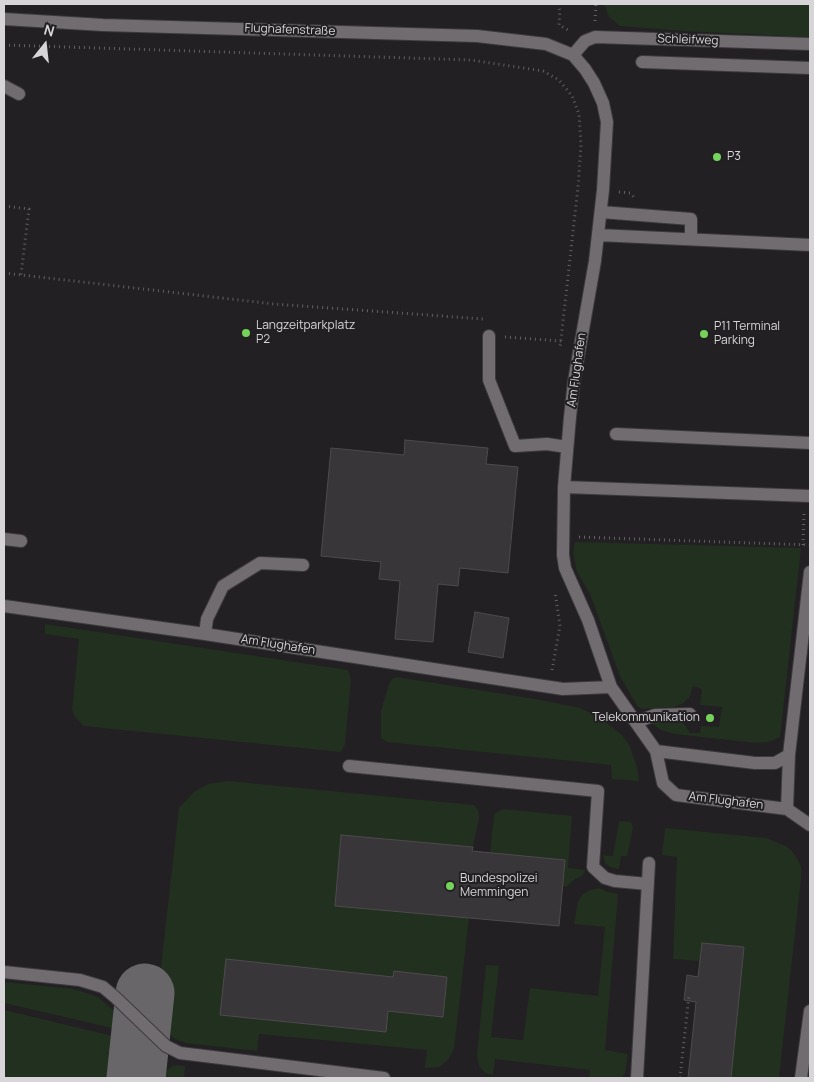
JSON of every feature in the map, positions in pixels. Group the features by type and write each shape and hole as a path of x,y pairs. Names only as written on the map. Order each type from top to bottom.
{"street":[{"name":"Flughafenstraße","path":"4,19 103,25 477,36 546,44 572,55"},
{"name":"Schleifweg","path":"572,55 585,41 595,37 810,44"},
{"name":"Am Flughafen","path":"572,55 585,69 594,83 603,103 607,122 606,159 595,261 574,380 567,448 564,487 563,555 565,568 590,626 611,687 656,751 663,783 676,795 788,809 810,825"},
{"path":"642,62 810,68"},
{"path":"4,86 19,94"},
{"path":"601,212 691,218 691,239"},
{"path":"598,234 810,245"},
{"path":"489,336 489,380 515,446 548,444 567,448"},
{"path":"616,434 810,443"},
{"path":"564,487 807,496"},
{"path":"4,539 21,541"},
{"path":"205,634 207,619 223,586 260,563 303,565"},
{"path":"788,809 789,754 810,572"},
{"name":"Am Flughafen","path":"4,606 205,634 563,689 611,687"},
{"path":"636,722 655,715 690,714"},
{"path":"656,751 754,763 775,763 789,754"},
{"path":"349,766 598,791 594,867 605,878 615,881 648,884"},
{"path":"637,1078 649,863"},
{"path":"4,972 80,980 103,987 166,1046 180,1053 384,1078"},
{"path":"801,1078 810,1011"}],"path":[{"path":"558,4 560,11 559,25 568,30"},
{"path":"4,45 470,60 543,71 559,80 572,96 579,114 581,145 560,350"},
{"path":"565,86 569,83"},
{"path":"616,192 630,193 635,198 640,198"},
{"path":"4,206 29,209 21,274"},
{"path":"4,273 274,304 491,320"},
{"path":"489,336 581,342"},
{"path":"803,545 807,496"},
{"path":"573,536 810,545"},
{"path":"551,676 560,626 552,584"},
{"path":"685,1078 680,1078 689,995"}],"green space":[{"path":"604,4 810,4 810,37 620,26 609,17"},
{"path":"575,542 801,548 780,737 769,742 756,743 675,734 661,730 651,723 660,719 678,719 690,733 700,733 701,726 719,727 722,707 700,705 702,689 693,686 689,698 682,704 673,707 642,709 637,706 620,676 590,594 577,572 573,552"},
{"path":"45,624 348,670 351,680 345,744 341,752 84,726 75,717 72,710 79,639 45,634"},
{"path":"397,677 580,708 599,717 622,735 630,746 639,781 612,779 611,765 387,742 381,738 381,711 389,684 392,679"},
{"path":"228,781 474,805 478,810 479,818 473,847 341,835 335,905 469,918 454,1049 448,1060 439,1067 425,1068 427,1050 259,1034 257,1051 185,1043 175,1039 155,1020 179,808 194,792 208,784"},
{"path":"503,809 572,816 568,868 585,870 583,875 566,887 563,886 565,860 490,853 494,814"},
{"path":"619,821 631,822 633,828 627,856 621,856 619,869 610,867 605,863 603,855 613,856"},
{"path":"665,828 766,838 786,846 797,858 801,867 801,879 779,1078 731,1078 744,947 702,943 700,961 673,959 677,857 662,855"},
{"path":"599,888 618,894 605,1050 628,1054 625,1073 621,1078 589,1078 590,1070 495,1059 493,1075 485,1073 479,1066 477,1054 486,965 499,966 491,1037 523,1040 530,988 598,996 605,927 574,924 578,901 582,895 590,890"},
{"path":"4,982 74,989 98,997 112,1009 121,1026 121,1030 4,1003"},
{"path":"4,1010 117,1037 119,1041 116,1078 4,1078"},
{"path":"174,1065 185,1066 184,1078 161,1078 166,1071"}],"building":[{"path":"405,440 488,448 486,464 518,467 508,573 460,568 458,586 438,584 433,642 395,639 400,581 379,579 381,562 321,556 331,448 404,455"},
{"path":"475,612 509,618 503,658 468,652"},
{"path":"341,835 473,847 472,851 565,860 559,926 335,906"},
{"path":"702,943 744,947 731,1078 688,1078 696,1002 684,1000 687,975 698,977"},
{"path":"226,959 393,977 394,971 447,977 443,1017 388,1011 386,1032 220,1015"}],"taxiway":[{"path":"136,1078 145,993"}],"place":[{"name":"P3","path":"717,157"},
{"name":"Langzeitparkplatz P2","path":"246,333"},
{"name":"P11 Terminal Parking","path":"704,334"},
{"name":"Telekommunikation","path":"710,718"},
{"name":"Bundespolizei Memmingen","path":"450,886"}]}
